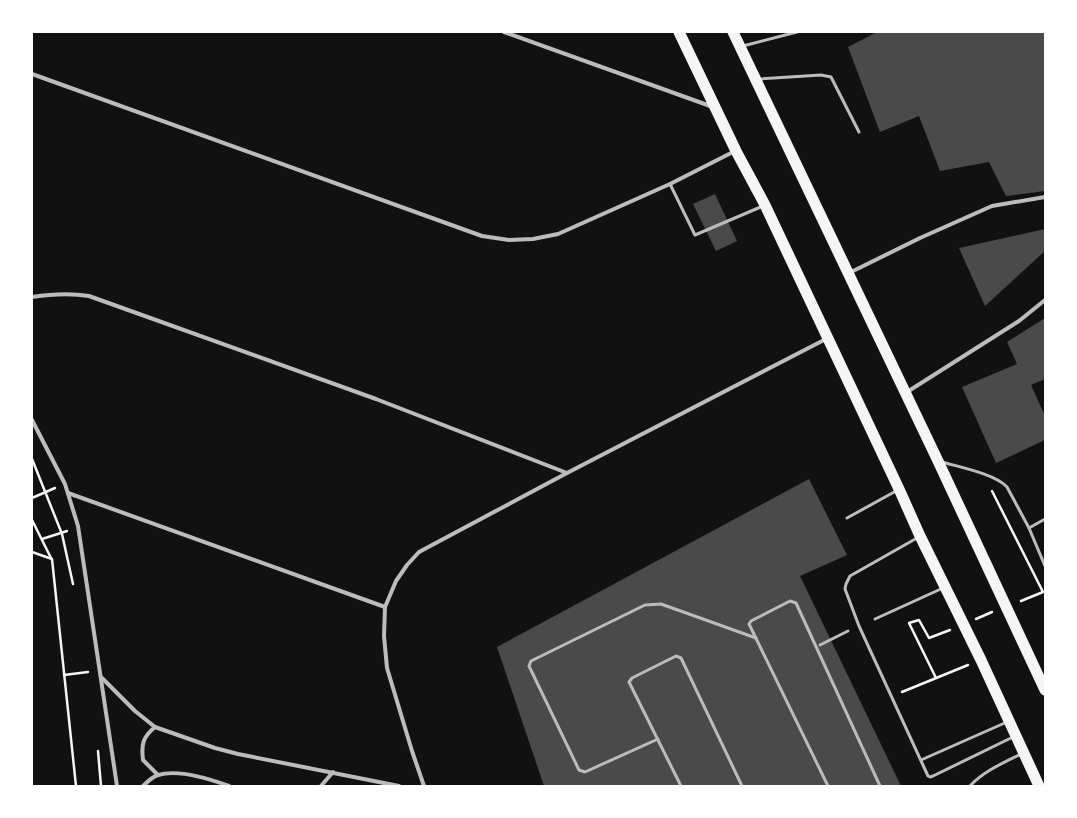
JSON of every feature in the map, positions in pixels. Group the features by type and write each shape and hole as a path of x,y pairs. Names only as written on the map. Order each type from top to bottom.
{"highway":[{"path":"679,32 736,151 765,205 900,489 920,536 1010,721 1039,786"},
{"path":"733,32 938,461 1045,690"}],"street":[{"path":"504,32 716,108"},
{"path":"32,74 482,236 509,240 533,239 558,234 670,184 736,151"},
{"path":"848,273 920,238 992,206 1045,197"},
{"path":"32,297 55,294 90,296 376,399 567,472"},
{"path":"905,393 1019,321 1045,300"},
{"path":"424,786 412,752 387,668 384,636 385,607 396,581 407,565 419,552 567,472 827,338"},
{"path":"32,420 68,493 78,526 117,786"},
{"path":"68,493 385,607"},
{"path":"102,678 135,711 155,727 214,748 238,754 399,786"},
{"path":"155,727 147,734 144,741 142,760 158,775"},
{"path":"321,786 333,772"},
{"path":"142,786 148,780 158,775 170,774 204,778 229,786"}],"lane":[{"path":"740,47 781,34 796,32"},
{"path":"755,79 821,75 831,77 859,132"},
{"path":"670,184 695,235 765,205"},
{"path":"938,461 1000,480 1007,487 1029,528 1045,566"},
{"path":"847,518 900,489"},
{"path":"1029,528 1045,520"},
{"path":"920,536 850,576 846,584 845,593 928,776 931,776 1016,736"},
{"path":"876,619 946,587"},
{"path":"828,786 749,624 750,622 790,601 796,603 880,786"},
{"path":"658,739 585,772 579,770 529,666 531,661 645,606 656,603 756,638"},
{"path":"820,644 848,631"},
{"path":"681,786 629,680 673,656 678,656 681,658 742,786"},
{"path":"921,760 1010,721"},
{"path":"970,786 990,770 1024,753"}],"path":[{"path":"32,459 62,534 73,586"},
{"path":"984,475 1043,592 1014,604"},
{"path":"32,498 64,484"},
{"path":"32,520 52,559 76,786"},
{"path":"42,539 62,534 78,526"},
{"path":"32,552 52,559"},
{"path":"972,621 993,612"},
{"path":"936,678 909,623 919,620 928,638 950,629"},
{"path":"891,696 981,660"},
{"path":"88,665 90,679"},
{"path":"64,674 100,670"},
{"path":"97,749 101,786"}],"building":[{"path":"877,32 1045,32 1045,191 1006,196 989,162 940,171 919,116 880,132 848,47"},
{"path":"715,194 737,241 716,251 693,204"},
{"path":"1045,229 1045,251 985,306 959,248"},
{"path":"1045,318 1045,379 1031,385 1045,416 1045,440 996,463 962,387 1017,364 1007,342"},
{"path":"809,479 847,555 800,576 901,786 544,786 497,647"}]}
